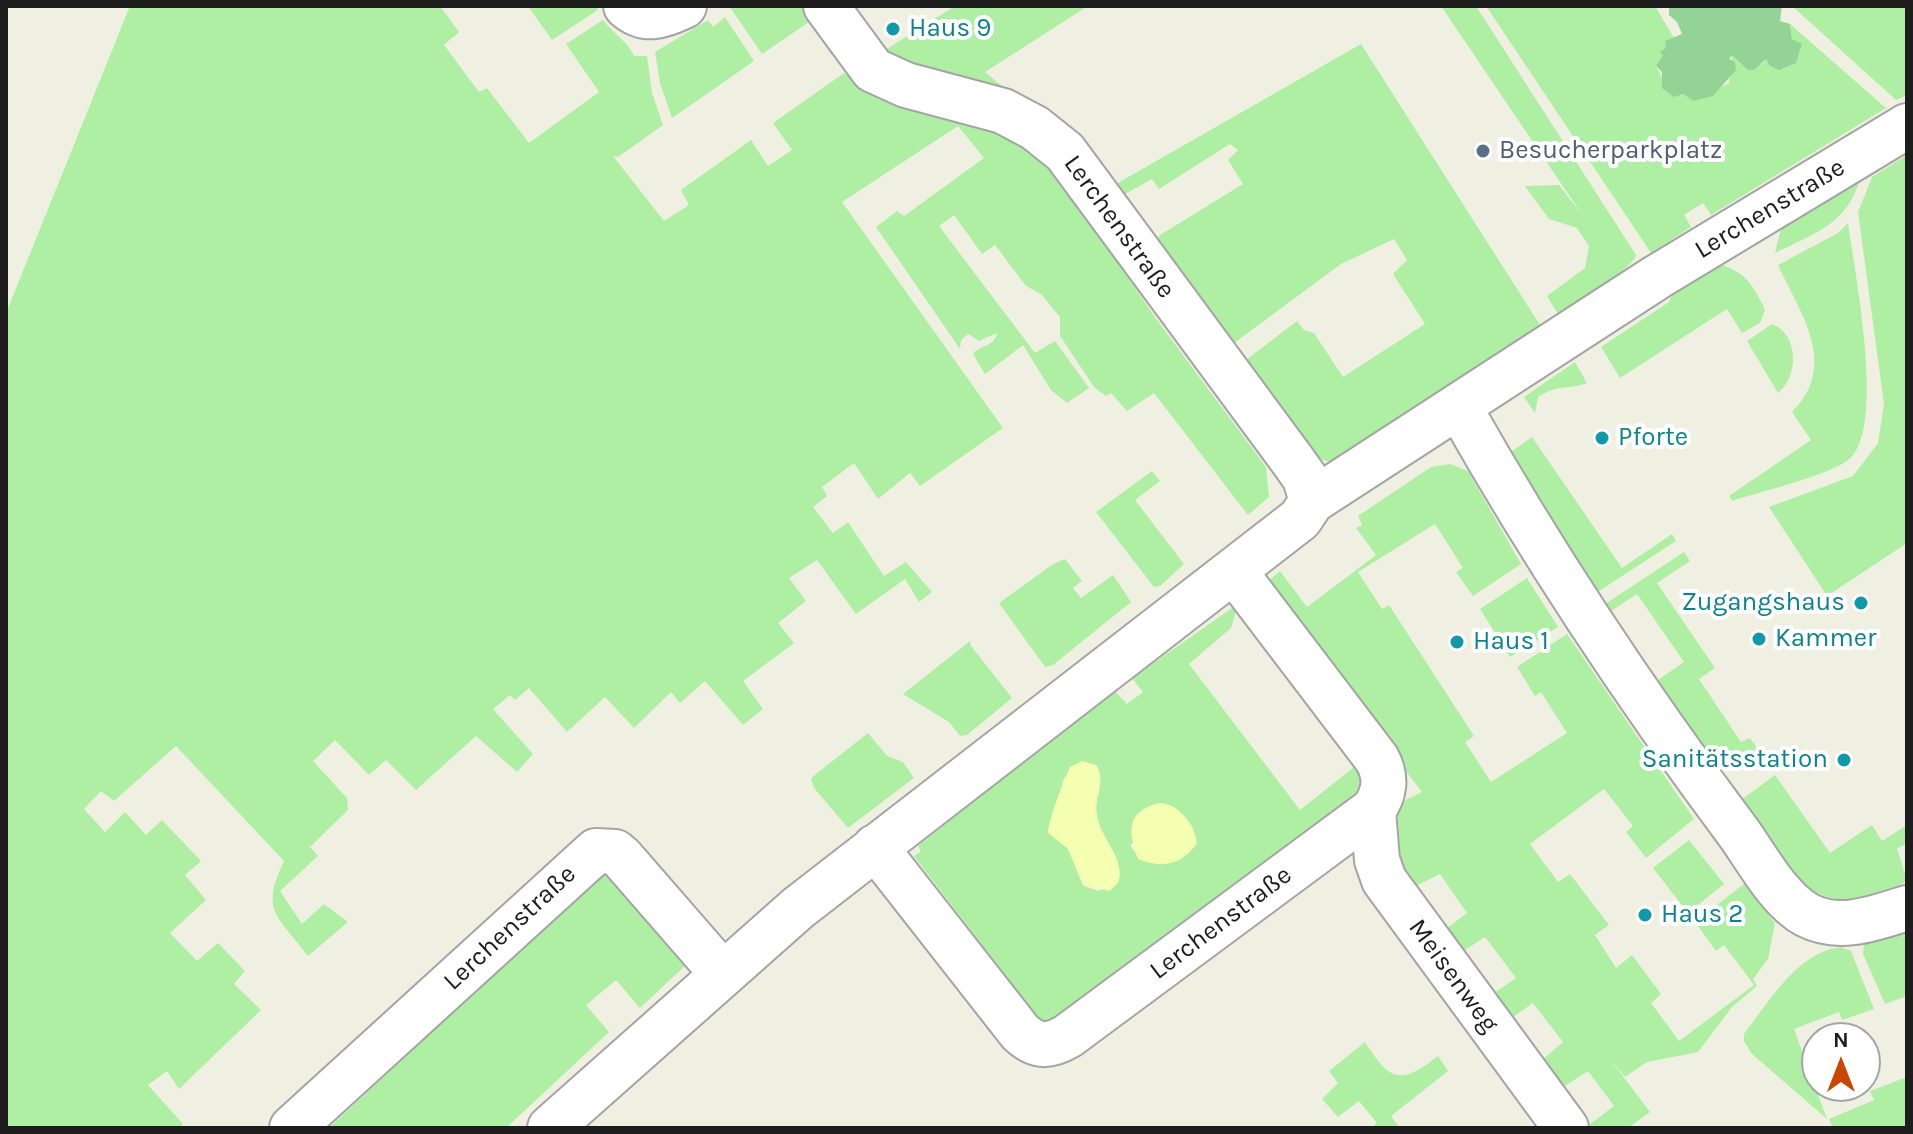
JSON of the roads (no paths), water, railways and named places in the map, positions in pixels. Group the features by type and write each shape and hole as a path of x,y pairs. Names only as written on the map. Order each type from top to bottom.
{"street":[{"path":"626,6 633,12 653,17 684,6"},
{"name":"Lerchenstraße","path":"826,6 873,70 906,85 1003,111 1035,128 1065,152 1293,461 1305,478 1312,501"},
{"name":"Lerchenstraße","path":"550,1128 722,973 875,847 1300,519 1312,501 1657,277 1907,126"},
{"path":"1459,407 1586,614 1721,809 1796,907 1834,923 1859,922 1907,908"},
{"path":"1234,571 1383,770 1381,799 1373,810"},
{"name":"Lerchenstraße","path":"875,847 1020,1032 1039,1046 1046,1046 1068,1036 1373,810"},
{"name":"Meisenweg","path":"1373,810 1377,860 1384,880 1566,1128"},
{"name":"Lerchenstraße","path":"292,1128 596,851 615,852 622,858 722,973"}],"place":[{"name":"Haus 9","path":"893,29"},
{"name":"Besucherparkplatz","path":"1483,151"},
{"name":"Pforte","path":"1602,438"},
{"name":"Zugangshaus","path":"1861,603"},
{"name":"Kammer","path":"1759,639"},
{"name":"Haus 1","path":"1457,642"},
{"name":"Sanitätsstation","path":"1844,760"},
{"name":"Haus 2","path":"1645,915"}]}
